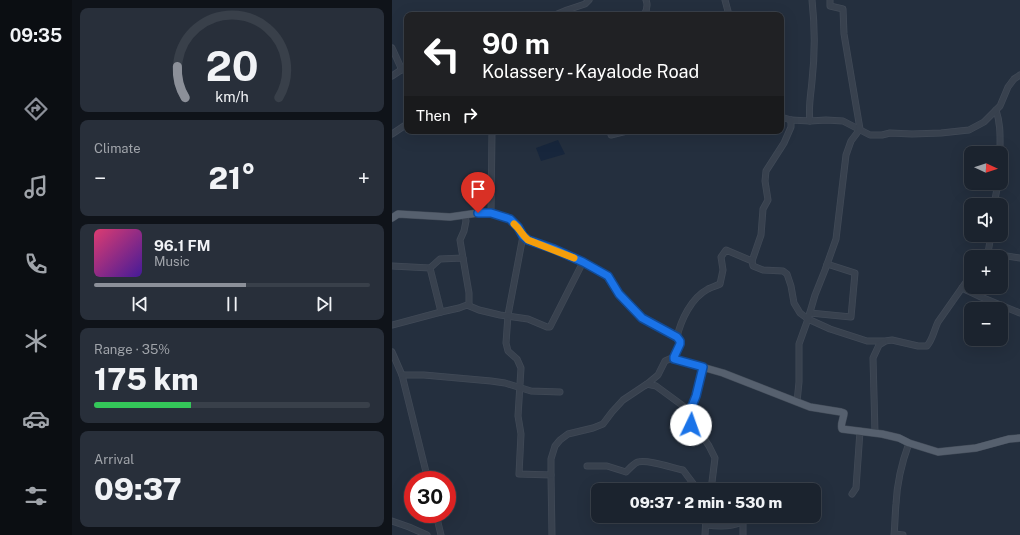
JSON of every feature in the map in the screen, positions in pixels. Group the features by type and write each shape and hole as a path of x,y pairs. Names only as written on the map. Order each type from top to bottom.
{"main road":[{"path":"392,218 398,214 450,217 491,213 510,219 528,240 554,249 583,262 608,276 619,294 642,318 677,337 680,344 674,359 723,373 810,407 844,413 841,427 842,429 882,434 938,452 976,448 1009,439 1020,438"}],"street":[{"path":"562,12 585,4 589,0"},
{"path":"646,0 646,12"},
{"path":"725,0 728,12"},
{"path":"810,121 809,111 814,62 814,19 812,0"},
{"path":"797,402 799,382 799,344 836,239 846,155 852,141 860,130 844,34 843,9 830,6 830,0"},
{"path":"392,48 404,68 392,76"},
{"path":"784,118 791,120 810,121 843,121 870,134 882,135 890,133 941,133 969,130 984,122 1000,106 1008,87 1014,79 1020,75"},
{"path":"996,110 1001,131 1000,146"},
{"path":"791,120 791,127 784,143 766,171 764,181 768,200 763,209 761,235 752,261 753,266 763,270 783,271 787,274 794,303 800,313 808,320 867,341 892,340 918,346 927,346 931,341 938,322 964,285"},
{"path":"392,134 404,126"},
{"path":"491,213 492,134"},
{"path":"611,135 615,134"},
{"path":"466,215 464,231 460,240 469,293 469,305"},
{"path":"523,236 508,316 506,343 508,351 516,359 521,368 518,416 521,434 519,474 551,475"},
{"path":"677,337 682,322 692,303 707,290 720,284 723,270 721,258 726,250 752,261"},
{"path":"1008,256 1020,258"},
{"path":"392,266 430,268 440,259 463,258"},
{"path":"392,325 469,305 479,310 500,315 528,318 547,328 550,327 583,262"},
{"path":"810,313 851,317 855,273 827,264"},
{"path":"430,268 441,312"},
{"path":"962,288 1020,313"},
{"path":"875,433 873,358 879,345 885,341"},
{"path":"392,352 402,375 426,471"},
{"path":"552,535 551,459 555,446 568,434 603,424 623,400 658,375 665,361 674,357"},
{"path":"703,367 696,396 690,411 690,420 691,425 703,437 715,458 712,483"},
{"path":"402,375 424,375 491,381 520,387 531,391 560,392"},
{"path":"646,385 656,386 690,411"},
{"path":"852,494 856,488 860,431"},
{"path":"903,535 894,534 896,503 900,474 909,443"},
{"path":"587,466 607,466 626,472 637,462 643,461 683,470 693,483"},
{"path":"392,521 427,535"},
{"path":"438,523 441,535"},
{"path":"705,535 706,525 727,527 743,523 743,535"}],"water":[{"path":"558,140 565,154 541,161 536,148"}],"slow traffic":[{"path":"514,224 528,240 574,258"}],"route":[{"path":"478,213 491,213 510,219 528,240 554,249 583,262 608,276 619,294 642,318 676,336 680,341 680,344 674,359 703,367 696,396 690,411 691,425"}]}
